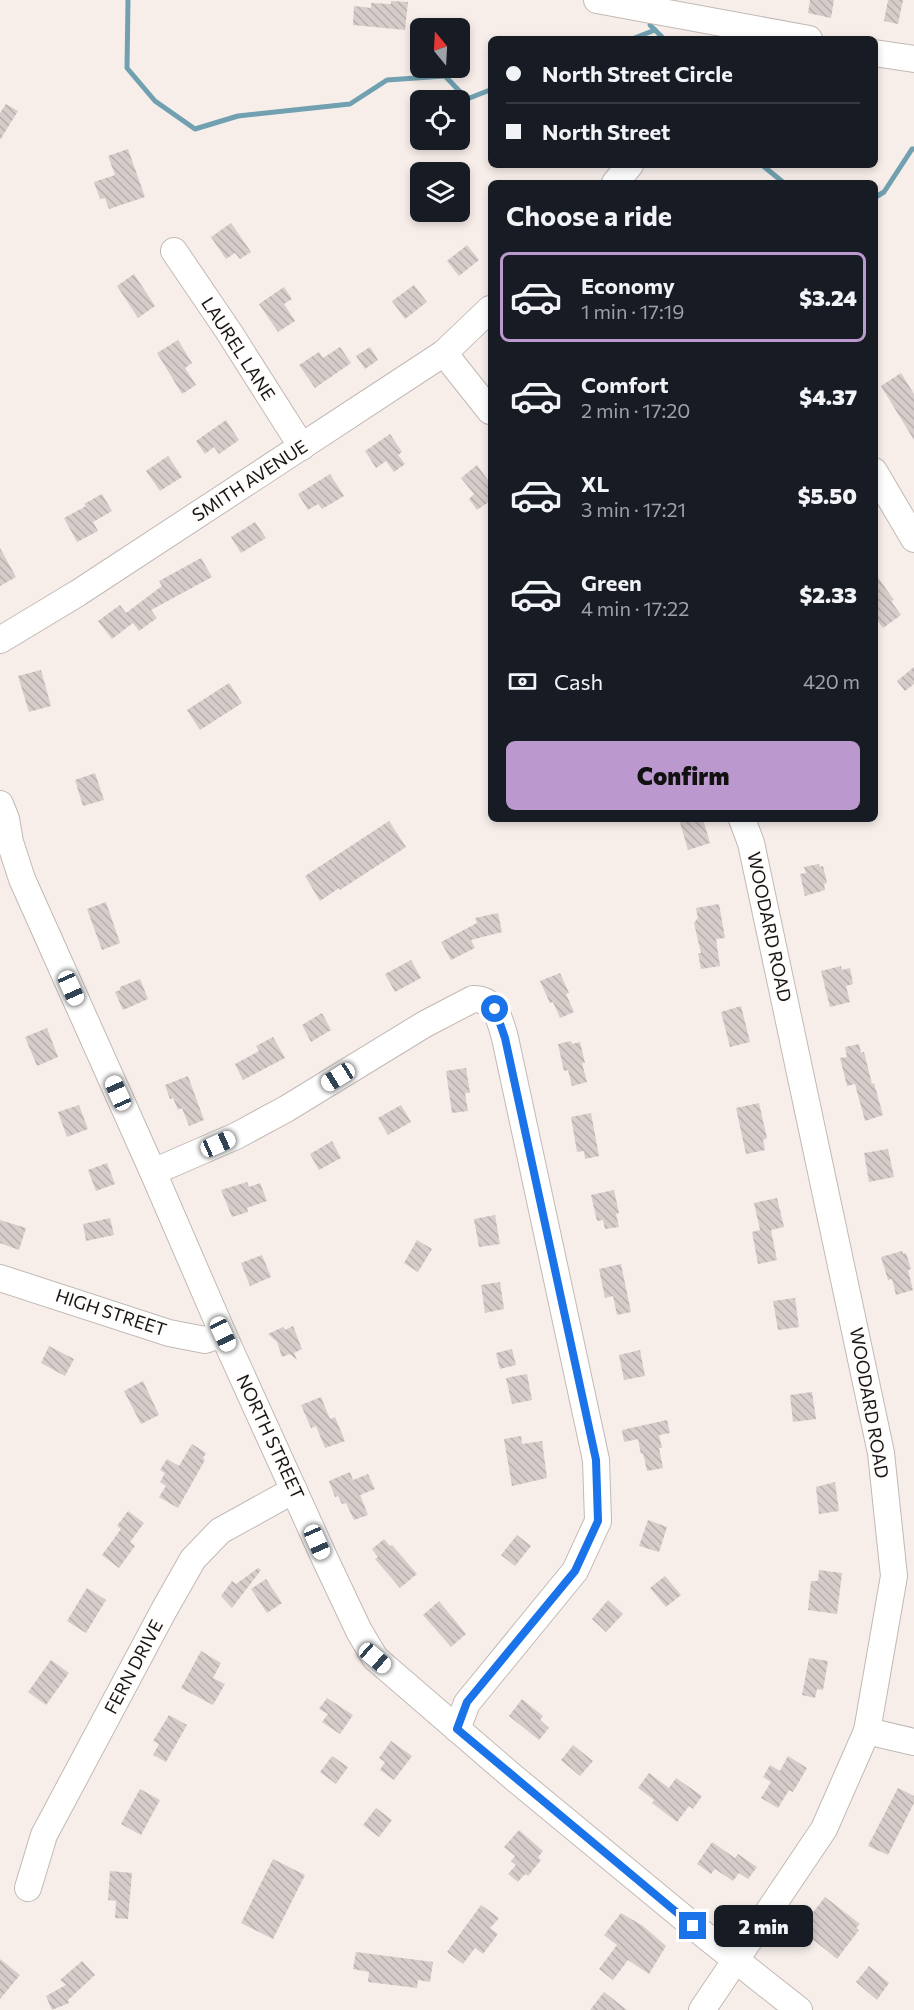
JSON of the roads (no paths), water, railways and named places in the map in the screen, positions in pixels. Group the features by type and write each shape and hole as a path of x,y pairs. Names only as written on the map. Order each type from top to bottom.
{"street":[{"path":"597,0 707,30 775,36"},
{"path":"878,53 914,59"},
{"path":"618,180 628,168"},
{"name":"LAUREL LANE","path":"174,251 302,447"},
{"name":"SMITH AVENUE","path":"0,640 78,593 444,353 488,311"},
{"path":"444,353 488,408"},
{"path":"878,478 914,539"},
{"name":"NORTH STREET","path":"0,804 22,879 223,1334 359,1631 375,1658 736,1961 799,2010"},
{"name":"WOODARD ROAD","path":"702,2010 824,1829 867,1731 894,1576 881,1453 751,843 743,822"},
{"path":"153,1172 236,1136 276,1115 416,1030 473,999 482,999 495,1009 505,1038 596,1460 598,1521 575,1571 467,1702 457,1729"},
{"name":"HIGH STREET","path":"0,1278 169,1333 205,1340 223,1334"},
{"name":"FERN DRIVE","path":"28,1888 44,1835 193,1559 220,1531 294,1490"},
{"path":"867,1731 914,1742"}],"waterway":[{"path":"128,0 127,68 155,101 195,129 238,116 350,104 387,80 445,76 467,99 488,91"},
{"path":"650,25 661,36"},
{"path":"640,36 655,30"},
{"path":"878,196 884,192 914,149"},
{"path":"766,168 780,180"}]}
